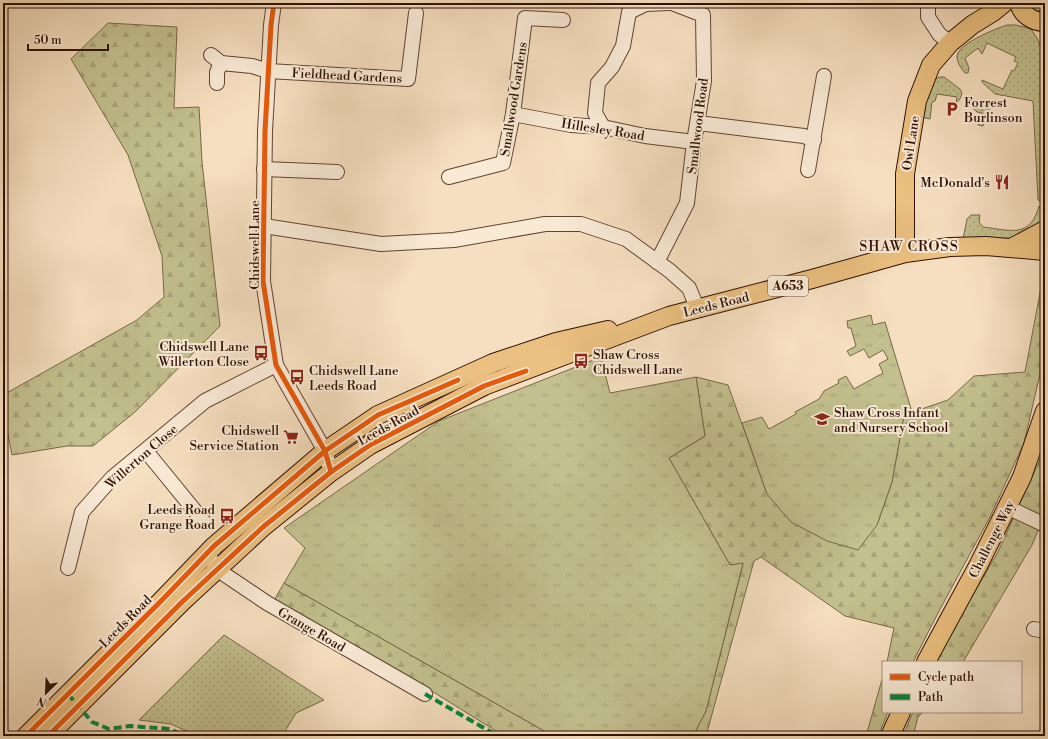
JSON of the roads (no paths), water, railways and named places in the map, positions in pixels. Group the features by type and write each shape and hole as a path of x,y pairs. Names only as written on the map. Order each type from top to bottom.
{"main road":[{"name":"Owl Lane","path":"905,253 905,174 917,101 931,65 950,43 972,25 998,8 1022,9"},
{"path":"1022,9 1035,21 1045,24"},
{"path":"877,260 893,247 905,224"},
{"path":"1011,248 1045,230"},
{"name":"Leeds Road","path":"26,736 206,554 230,532 325,450 378,415 493,363 556,342 683,312 698,310 905,253 956,247 986,246 1045,251"},
{"name":"Leeds Road","path":"48,736 182,602 263,527 332,472 370,445 484,386 669,316"},
{"name":"Challenge Way","path":"927,661 979,564 1022,477 1045,411"},
{"path":"890,736 901,713"}],"street":[{"name":"Chidswell Lane","path":"274,3 270,25 264,131 264,226 262,280 276,365 325,450 332,472"},
{"path":"602,127 595,113 598,84 612,67 623,46 629,12 646,4 669,3"},
{"name":"Smallwood Road","path":"657,262 687,203 694,142 704,81 703,15 672,3"},
{"path":"928,3 928,17 938,34 950,43"},
{"name":"Fieldhead Gardens","path":"268,71 408,79 416,13"},
{"name":"Smallwood Gardens","path":"449,177 504,163 513,114 525,18 564,20"},
{"path":"217,83 216,59 252,66 268,71"},
{"path":"808,170 824,76"},
{"name":"Hillesley Road","path":"513,114 571,125 602,127 645,136 694,142"},
{"path":"698,122 804,136 814,140"},
{"path":"264,169 337,172"},
{"name":"Chidswell Lane","path":"264,226 381,244 454,240 545,224 580,224 626,239 670,271 689,288 698,310"},
{"name":"Willerton Close","path":"68,568 82,512 112,478 205,401 276,365"},
{"path":"146,451 204,522"},
{"path":"1007,507 1045,525"},
{"name":"Grange Road","path":"206,554 218,570 267,603 425,694"}],"place":[{"name":"Forrest Burlinson","path":"952,109"},
{"name":"McDonald's","path":"1002,182"},
{"name":"Chidswell Lane Willerton Close","path":"261,353"},
{"name":"Shaw Cross Chidswell Lane","path":"581,361"},
{"name":"Chidswell Lane Leeds Road","path":"297,377"},
{"name":"Shaw Cross Infant and Nursery School","path":"822,419"},
{"name":"Chidswell Service Station","path":"291,437"},
{"name":"Leeds Road Grange Road","path":"227,516"}],"district":[{"name":"SHAW CROSS","path":"909,246"}]}
